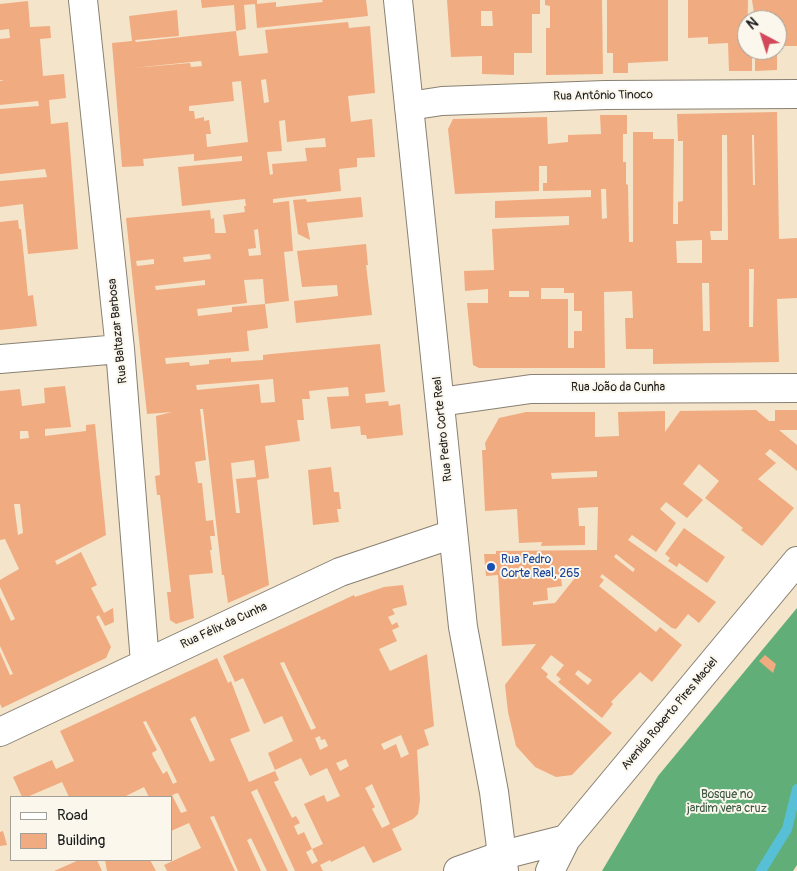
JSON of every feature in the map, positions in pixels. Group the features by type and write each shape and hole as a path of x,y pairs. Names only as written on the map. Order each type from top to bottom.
{"street":[{"name":"Rua Baltazar Barbosa","path":"83,0 120,349 145,663"},
{"name":"Rua Pedro Corte Real","path":"398,0 463,627 504,863"},
{"name":"Rua Antônio Tinoco","path":"409,106 442,101 605,95 797,94"},
{"path":"0,359 120,349"},
{"name":"Rua João da Cunha","path":"440,402 531,389 797,388"},
{"name":"Rua Félix da Cunha","path":"0,732 340,572 453,534"},
{"name":"Avenida Roberto Pires Maciel","path":"550,871 566,839 797,561"},
{"path":"458,871 504,863 566,839"}],"green space":[{"name":"Bosque no jardim vera cruz","path":"797,608 797,865 793,871 602,871 658,776"}],"building":[{"path":"201,0 257,0 257,4 276,2 276,7 323,2 322,0 366,0 368,16 257,28 255,4 244,5 246,29 236,31 234,5 202,8"},
{"path":"447,0 540,0 540,14 532,14 532,53 514,53 514,75 482,74 482,56 451,57","holes":["481,11 492,11 493,26 481,26"]},
{"path":"545,0 602,0 603,74 546,75 546,28 550,28 550,6 545,5"},
{"path":"607,0 668,0 668,61 628,63 628,73 613,73 613,53 607,53"},
{"path":"688,0 748,0 748,10 737,10 737,60 752,60 752,71 729,71 728,43 708,44 708,37 688,38"},
{"path":"752,0 797,0 797,46 787,46 787,10 754,10"},
{"path":"28,1 30,27 50,26 51,38 40,39 43,76 64,74 66,98 49,100 51,124 68,122 78,249 28,254 23,204 0,207 0,181 47,177 45,169 0,174 0,109 39,106 38,101 0,105 0,81 4,81 0,80 0,39 10,38 9,29 0,30 0,4"},
{"path":"177,10 179,36 135,40 136,42 236,31 239,56 268,53 265,30 348,22 349,28 370,26 375,93 348,96 351,122 372,119 375,157 357,158 357,167 339,169 341,191 273,199 273,203 289,201 293,251 284,252 289,301 265,304 268,328 247,331 249,351 165,358 166,364 189,362 190,366 209,364 209,360 231,358 231,362 263,360 263,355 380,344 385,392 365,394 366,403 388,401 389,406 400,404 403,435 367,439 366,435 361,435 360,426 331,429 327,397 349,396 348,387 309,391 310,399 302,399 304,420 297,420 300,441 265,446 269,478 257,480 269,585 228,603 224,575 222,575 203,409 200,409 206,460 195,462 198,483 202,483 206,521 213,520 215,536 210,536 212,550 210,550 213,573 189,575 194,618 176,624 170,620 167,592 171,592 160,495 157,495 155,476 160,475 156,416 172,412 147,414 126,218 210,210 211,219 214,218 215,233 226,233 223,215 245,212 244,206 246,206 245,199 182,206 178,167 242,161 242,156 194,161 194,154 143,159 144,166 122,167 112,43 132,41 129,16","holes":["201,61 202,66 191,67 190,63 133,68","266,79 269,102 264,103 261,80","241,81 248,142 207,147 206,134 211,134 209,120 204,121 204,117 195,119 194,111 189,111 189,106 234,101 232,82","285,120 287,142 325,138 326,147 305,148 307,161 272,164 273,174 270,175 267,152 282,151 279,121","258,229 261,255 249,256 248,249 256,248 254,230","210,254 211,259 184,262 183,257","154,259 154,264 137,266 136,261","263,279 265,304 232,307 232,312 198,316 197,309 247,303 244,280","205,280 205,285 156,290 155,286","273,379 275,402 261,403 259,384 197,390 196,385","254,460 256,477 236,479 240,513 236,513 231,463"]},
{"path":"755,60 777,60 777,70 755,71"},
{"path":"777,112 779,239 797,238 797,298 777,299 779,362 653,364 653,349 626,349 625,318 633,318 632,291 604,292 605,368 479,368 473,365 467,303 488,303 488,289 465,291 464,271 494,270 492,229 569,225 569,216 495,218 495,201 591,197 591,190 543,191 543,183 547,183 547,166 539,166 539,191 455,194 448,129 453,119 547,117 548,144 568,142 568,135 601,134 600,115 627,115 627,134 623,134 623,162 626,162 626,184 628,185 629,242 633,242 633,132 653,132 653,139 674,139 673,224 678,224 678,202 683,201 683,141 678,141 677,114","holes":["722,135 727,135 728,240 711,240 710,231 722,231","752,135 754,135 755,185 753,185","601,189 606,189 607,218 602,219","702,240 702,263 677,263 676,241","749,269 754,269 753,327 749,327","702,283 709,283 710,331 703,331","541,288 564,288 564,293 574,293 574,311 582,311 582,331 574,331 574,348 568,348 568,299 541,299","509,291 529,291 529,297 509,297"]},
{"path":"361,197 363,217 307,223 310,240 298,234 293,200 306,199 307,202"},
{"path":"18,220 19,229 21,229 28,296 33,295 37,326 0,330 0,222"},
{"path":"366,244 368,265 366,265 372,315 296,323 294,301 338,296 337,285 302,287 297,251"},
{"path":"65,386 71,427 45,429 45,436 86,431 86,425 95,424 106,535 55,561 57,565 81,552 97,585 91,588 104,613 113,608 114,622 105,626 99,615 96,617 111,647 106,658 2,708 0,704 0,652 10,675 13,674 0,646 0,597 11,621 15,619 0,587 0,580 19,569 5,539 0,540 0,391 20,389 22,406 45,403 44,388","holes":["20,431 28,431 29,438 20,439","14,504 20,504 23,533 18,535"]},
{"path":"756,410 769,421 775,421 775,410 797,410 797,430 779,430 797,445 797,471 770,449 765,454 776,463 758,479 794,508 762,546 741,530 743,528 705,498 719,481 699,464 683,484 703,500 687,518 666,502 660,509 676,523 656,552 632,535 628,540 716,602 699,623 688,614 676,629 672,628 602,574 600,577 604,580 599,586 656,632 660,627 682,645 652,682 640,672 611,702 613,704 602,718 558,682 561,679 556,675 564,665 551,655 541,668 548,674 546,677 612,733 572,775 556,777 535,767 516,746 508,712 505,685 536,644 502,646 498,575 486,576 484,554 496,554 496,551 597,550 598,507 578,508 579,526 585,526 585,545 541,546 542,542 519,543 517,509 485,511 482,450 486,450 485,443 499,418 526,412 595,412 595,437 619,436 618,412 665,411 665,432 680,411","holes":["597,471 597,477 552,479 551,473","616,554 635,569 633,572 614,557","560,569 582,569 555,603 533,605 533,602 548,600 547,588 562,586","578,670 592,680 588,685 575,674"]},
{"path":"331,467 334,492 339,492 341,509 337,509 339,522 313,525 308,470"},
{"path":"684,528 725,557 707,583 679,563 677,567 668,561 670,558 665,554"},
{"path":"403,585 407,605 392,609 395,614 388,617 392,625 397,622 399,627 392,630 397,641 379,649 390,671 427,654 434,726 424,730 429,745 417,750 420,800 418,814 413,819 392,829 402,850 373,863 364,846 331,862 330,860 320,865 323,871 295,871 257,789 251,792 288,871 267,871 251,838 247,840 261,871 238,871 214,816 210,817 235,871 167,871 164,865 201,848 189,823 172,831 172,796 148,796 144,787 126,796 69,796 62,782 29,796 22,796 13,777 52,760 56,769 74,761 60,731 217,658 228,683 231,681 250,731 230,739 249,782 275,771 279,780 274,782 292,818 296,816 300,823 294,826 298,835 304,832 312,849 323,844 304,804 324,795 327,802 340,796 327,768 310,776 301,758 275,770 268,753 293,741 282,716 264,724 243,678 235,682 223,656 354,595 355,597 384,587","holes":["284,662 316,728 311,730 280,663","195,716 215,760 210,762 190,719","146,721 177,782 173,784 167,771 163,774 152,753 157,750 143,722","401,735 409,754 401,758 396,744 384,750 381,744","320,736 321,740 325,739 328,746 320,750 315,738","346,759 349,766 340,771 336,763","372,784 390,824 382,828 372,809 375,807 365,788","178,793 187,811 181,813 172,795","312,849 318,861 312,864 306,852"]},
{"path":"765,655 776,664 773,673 759,661"},
{"path":"3,831 7,845 0,846 0,832"},
{"path":"77,861 97,861 102,871 54,871"},
{"path":"105,861 151,861 156,871 107,871"}],"waterway":[{"path":"761,871 787,829 797,789"}],"place":[{"name":"Rua Pedro Corte Real, 265","path":"491,567"}]}
